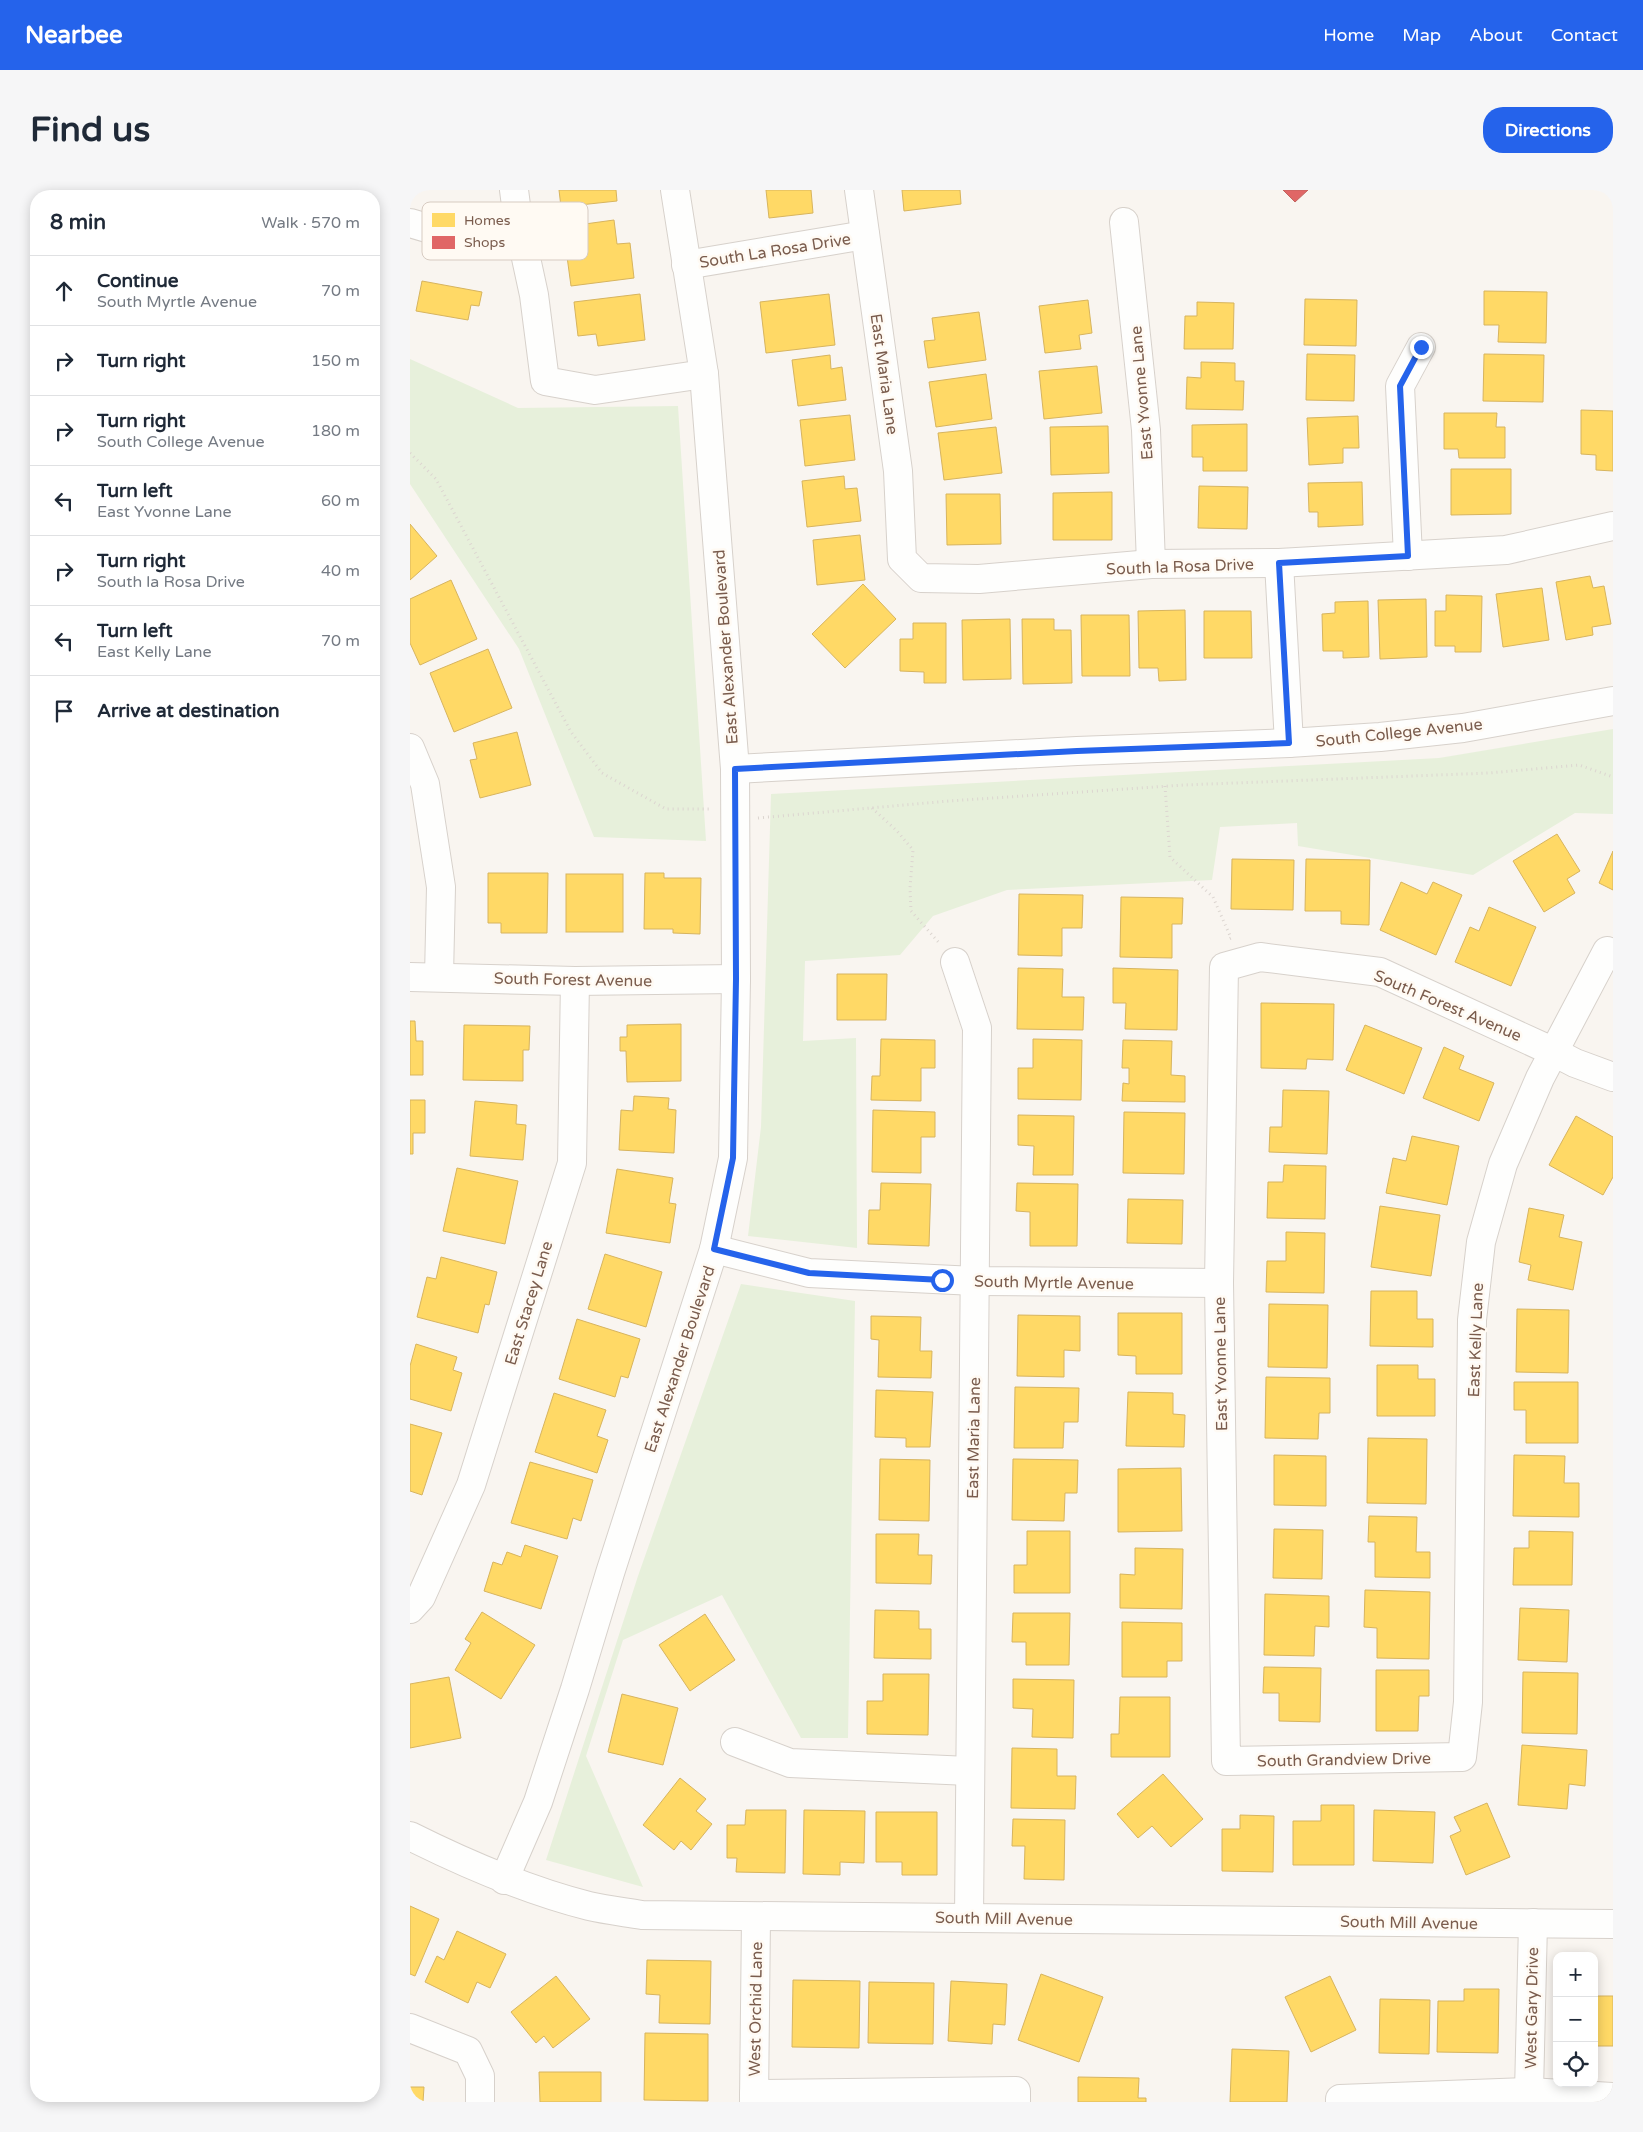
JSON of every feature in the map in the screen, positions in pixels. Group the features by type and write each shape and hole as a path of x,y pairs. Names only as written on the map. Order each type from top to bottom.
{"street":[{"name":"East Alexander Boulevard","path":"504,1880 538,1802 714,1249 733,1158 736,979 735,769 704,374 675,190"},
{"name":"East Maria Lane","path":"859,190 898,471 902,560"},
{"name":"East Yvonne Lane","path":"1124,222 1146,430 1151,564"},
{"path":"410,223 422,227"},
{"name":"South La Rosa Drive","path":"686,265 865,235"},
{"path":"526,260 534,295 545,381 595,390 704,374"},
{"path":"1408,556 1400,386 1421,347"},
{"name":"South la Rosa Drive","path":"902,560 922,578 979,578 1151,564 1279,563 1506,550 1613,526"},
{"path":"1279,563 1289,743"},
{"name":"South College Avenue","path":"735,769 1077,751 1289,743 1463,728 1613,701"},
{"path":"410,748 425,784 441,888 439,976"},
{"name":"East Kelly Lane","path":"1462,1757 1468,1692 1472,1320 1481,1242 1503,1164 1552,1051 1607,951"},
{"name":"South Forest Avenue","path":"1224,967 1260,957 1380,972 1575,1063 1613,1078"},
{"name":"East Maria Lane","path":"955,962 977,1028 969,1918"},
{"name":"East Yvonne Lane","path":"1224,967 1219,1283 1226,1761"},
{"name":"South Forest Avenue","path":"410,977 439,976 575,981 736,979"},
{"name":"East Stacey Lane","path":"410,1609 421,1598 471,1485 572,1163 575,981"},
{"name":"South Myrtle Avenue","path":"714,1249 809,1273 975,1281 1219,1283"},
{"path":"735,1742 790,1763 969,1771"},
{"name":"South Grandview Drive","path":"1226,1761 1462,1757"},
{"name":"South Mill Avenue","path":"410,1836 504,1880 541,1893 591,1906 642,1915 1613,1924"},
{"name":"West Orchid Lane","path":"754,2098 756,1917"},
{"name":"West Gary Drive","path":"1529,2092 1533,1924"},
{"path":"410,2028 468,2051 480,2089"},
{"path":"1340,2100 1529,2092 1613,2097"},
{"path":"754,2098 1016,2096"}],"path":[{"path":"410,453 436,479 572,732 602,773 666,809 735,815 871,808 1165,786 1391,775 1489,773 1579,765 1613,777"},
{"path":"1165,786 1170,858 1213,897 1230,938 1216,948 1224,967"},
{"path":"871,808 897,831 912,850 911,911 955,962"}],"green space":[{"path":"410,359 518,408 678,406 706,841 594,837 519,649 410,484"},
{"path":"1613,729 1613,814 1575,813 1473,875 1298,846 1297,823 1220,827 1212,880 1007,890 933,916 900,955 805,961 803,1041 856,1038 857,1248 748,1236 761,1127 771,794 1439,758"},
{"path":"741,1284 855,1301 848,1738 801,1738 722,1595 623,1640 586,1756 643,1887 546,1860 638,1576"}],"building: Homes":[{"path":"559,190 616,190 617,201 588,204 588,202 560,202"},
{"path":"766,190 811,190 813,213 769,218"},
{"path":"902,190 960,190 961,204 904,211"},
{"path":"614,220 617,244 630,243 634,278 571,286 567,260 588,260 588,224"},
{"path":"422,281 482,292 479,306 471,305 468,320 416,311"},
{"path":"1484,291 1547,292 1546,343 1498,342 1499,325 1484,325"},
{"path":"640,294 645,340 598,346 596,334 578,336 574,302"},
{"path":"829,294 835,345 766,353 760,302"},
{"path":"1305,299 1357,300 1356,346 1304,345"},
{"path":"1088,300 1092,333 1079,335 1081,349 1045,353 1039,306"},
{"path":"1197,302 1234,303 1233,349 1184,349 1185,316 1197,316"},
{"path":"979,312 986,360 928,368 924,341 935,340 932,318"},
{"path":"1307,354 1355,355 1354,401 1306,400"},
{"path":"1484,354 1544,355 1543,402 1483,401"},
{"path":"830,355 831,369 842,367 846,400 798,406 792,360"},
{"path":"1201,362 1235,363 1235,381 1244,381 1243,410 1186,409 1187,377 1201,378"},
{"path":"1097,366 1102,413 1044,419 1039,371"},
{"path":"986,374 992,419 936,427 929,382"},
{"path":"1581,410 1613,411 1613,471 1596,470 1596,455 1581,454"},
{"path":"1444,413 1497,413 1496,427 1505,427 1505,458 1459,458 1458,449 1444,449"},
{"path":"850,415 855,460 805,466 800,420"},
{"path":"1358,416 1359,448 1343,448 1343,463 1309,465 1307,418"},
{"path":"1247,424 1247,471 1203,471 1203,457 1192,457 1192,425"},
{"path":"1108,426 1109,473 1051,475 1050,427"},
{"path":"996,427 1002,473 944,480 938,433"},
{"path":"1451,469 1511,469 1511,514 1451,515"},
{"path":"844,476 845,489 857,488 861,521 807,527 802,481"},
{"path":"1362,482 1363,525 1318,527 1318,512 1309,512 1308,483"},
{"path":"1199,486 1248,487 1247,529 1198,528"},
{"path":"1112,492 1112,540 1053,540 1053,493"},
{"path":"946,494 1000,494 1001,544 947,545"},
{"path":"410,524 437,556 410,580"},
{"path":"860,535 865,580 817,585 813,540"},
{"path":"1590,576 1593,588 1604,586 1611,624 1592,627 1593,635 1566,640 1556,582"},
{"path":"451,580 477,639 420,665 410,643 410,599"},
{"path":"863,584 896,619 845,668 812,634"},
{"path":"1542,588 1549,640 1503,647 1496,594"},
{"path":"1446,595 1482,596 1481,652 1455,652 1455,646 1435,646 1435,611 1446,611"},
{"path":"1426,599 1427,657 1380,659 1378,600"},
{"path":"1368,601 1369,657 1343,658 1343,651 1323,651 1322,614 1335,613 1335,602"},
{"path":"1185,610 1186,680 1159,681 1158,668 1139,668 1138,611"},
{"path":"1204,611 1251,611 1252,658 1204,658"},
{"path":"1081,615 1129,615 1130,676 1082,676"},
{"path":"1010,619 1011,679 963,680 962,620"},
{"path":"1022,619 1054,619 1054,630 1071,630 1072,683 1023,684"},
{"path":"913,623 946,623 946,683 924,683 924,672 900,671 900,639 913,639"},
{"path":"488,649 512,708 454,732 430,673"},
{"path":"517,732 531,785 480,798 470,760 477,759 473,743"},
{"path":"1557,834 1580,871 1567,879 1575,893 1544,912 1513,861"},
{"path":"1613,851 1613,890 1599,883"},
{"path":"1232,859 1294,860 1293,910 1231,909"},
{"path":"1306,859 1370,860 1369,925 1341,924 1341,911 1305,911"},
{"path":"488,873 548,873 547,933 501,933 501,923 488,923"},
{"path":"645,873 664,873 664,878 701,878 700,934 673,933 673,929 644,929"},
{"path":"566,874 623,874 623,932 566,932"},
{"path":"1401,882 1427,894 1433,882 1462,895 1436,955 1380,930"},
{"path":"1019,894 1083,895 1082,928 1062,928 1062,956 1018,955"},
{"path":"1121,897 1183,898 1182,924 1172,924 1172,958 1120,957"},
{"path":"1489,907 1536,927 1511,986 1455,962 1470,927 1479,931"},
{"path":"1018,968 1063,969 1062,997 1084,997 1083,1030 1017,1029"},
{"path":"1113,968 1178,970 1177,1030 1125,1029 1126,1003 1113,1003"},
{"path":"837,974 887,974 886,1020 837,1020"},
{"path":"1261,1003 1334,1004 1333,1060 1307,1059 1306,1069 1261,1068"},
{"path":"410,1021 415,1021 416,1041 423,1041 423,1075 410,1075"},
{"path":"681,1024 681,1081 627,1082 626,1051 620,1051 620,1037 627,1037 627,1025"},
{"path":"464,1025 530,1026 529,1050 523,1050 523,1081 463,1080"},
{"path":"1365,1025 1422,1048 1404,1094 1346,1070"},
{"path":"881,1039 935,1040 935,1068 921,1068 921,1101 871,1100 872,1076 880,1076"},
{"path":"1033,1039 1082,1040 1081,1100 1018,1099 1018,1068 1033,1068"},
{"path":"1123,1040 1172,1041 1171,1075 1185,1076 1185,1102 1122,1101 1123,1083 1129,1084 1129,1068 1122,1068"},
{"path":"1444,1047 1464,1056 1459,1069 1494,1083 1479,1121 1423,1098"},
{"path":"1283,1090 1329,1091 1327,1154 1269,1152 1270,1127 1282,1127"},
{"path":"634,1096 669,1098 668,1109 676,1110 674,1153 619,1150 621,1110 633,1111"},
{"path":"410,1100 425,1100 425,1133 413,1133 413,1154 410,1154"},
{"path":"475,1101 517,1105 516,1124 526,1125 523,1160 470,1156"},
{"path":"873,1110 935,1112 935,1137 921,1137 921,1173 872,1172"},
{"path":"1124,1112 1185,1113 1184,1174 1123,1173"},
{"path":"1018,1115 1074,1116 1073,1175 1033,1175 1034,1146 1018,1145"},
{"path":"1576,1116 1613,1137 1613,1177 1603,1195 1549,1165"},
{"path":"1412,1136 1459,1146 1447,1205 1386,1193 1393,1158 1406,1161"},
{"path":"1284,1165 1326,1166 1325,1219 1267,1218 1268,1182 1283,1182"},
{"path":"457,1168 518,1181 505,1244 443,1231"},
{"path":"617,1169 673,1178 669,1203 676,1204 670,1243 606,1233"},
{"path":"881,1183 931,1184 929,1246 868,1244 869,1210 880,1210"},
{"path":"1017,1183 1078,1184 1077,1246 1030,1246 1030,1212 1016,1211"},
{"path":"1128,1199 1183,1200 1182,1244 1127,1243"},
{"path":"1380,1206 1440,1215 1431,1276 1371,1267"},
{"path":"1529,1208 1564,1215 1559,1237 1582,1242 1573,1290 1528,1280 1531,1265 1519,1262"},
{"path":"1286,1232 1325,1233 1324,1293 1266,1292 1267,1261 1286,1261"},
{"path":"605,1254 662,1272 646,1327 588,1309"},
{"path":"441,1257 497,1272 489,1305 485,1304 478,1333 417,1317 427,1277 436,1279"},
{"path":"1371,1291 1417,1291 1417,1319 1433,1319 1433,1347 1370,1346"},
{"path":"1269,1304 1328,1305 1327,1368 1268,1367"},
{"path":"1517,1309 1569,1310 1568,1373 1516,1372"},
{"path":"1118,1313 1182,1313 1182,1374 1136,1374 1136,1356 1118,1355"},
{"path":"1018,1315 1080,1316 1080,1351 1064,1350 1064,1377 1017,1376"},
{"path":"871,1316 921,1317 920,1351 932,1351 931,1378 878,1377 879,1340 871,1339"},
{"path":"577,1319 640,1339 628,1378 621,1376 615,1397 559,1379"},
{"path":"416,1344 457,1357 453,1370 462,1373 451,1411 410,1399 410,1366"},
{"path":"1377,1365 1418,1365 1418,1379 1435,1379 1435,1416 1377,1416"},
{"path":"1266,1377 1330,1378 1330,1413 1319,1413 1318,1439 1265,1438"},
{"path":"1514,1382 1578,1382 1578,1443 1526,1443 1526,1410 1514,1410"},
{"path":"1015,1387 1079,1388 1078,1422 1064,1422 1063,1448 1014,1448"},
{"path":"876,1390 933,1392 930,1447 906,1447 906,1438 875,1437"},
{"path":"1128,1392 1173,1393 1173,1414 1185,1415 1184,1447 1126,1446"},
{"path":"554,1393 606,1410 597,1436 608,1440 597,1473 535,1452"},
{"path":"410,1424 442,1433 422,1495 410,1491"},
{"path":"1368,1438 1427,1439 1426,1504 1367,1503"},
{"path":"1274,1455 1326,1456 1326,1506 1274,1505"},
{"path":"1514,1455 1565,1456 1564,1483 1579,1483 1579,1517 1513,1516"},
{"path":"880,1459 930,1460 929,1521 879,1520"},
{"path":"1013,1459 1078,1460 1077,1493 1065,1493 1064,1521 1012,1520"},
{"path":"530,1462 593,1480 581,1521 573,1518 567,1539 511,1523"},
{"path":"1181,1468 1182,1531 1118,1532 1118,1469"},
{"path":"1369,1516 1417,1517 1416,1552 1430,1552 1430,1578 1375,1577 1375,1542 1368,1542"},
{"path":"1274,1529 1323,1530 1322,1579 1273,1578"},
{"path":"1027,1531 1070,1531 1070,1593 1014,1593 1014,1565 1027,1565"},
{"path":"1529,1531 1573,1532 1572,1585 1513,1585 1514,1548 1529,1548"},
{"path":"876,1534 919,1534 918,1555 932,1555 931,1584 876,1583"},
{"path":"525,1545 558,1556 541,1609 484,1591 493,1562 502,1565 507,1552 521,1557"},
{"path":"1135,1548 1183,1549 1182,1609 1120,1608 1120,1574 1135,1575"},
{"path":"1365,1590 1430,1592 1429,1659 1377,1658 1377,1628 1364,1627"},
{"path":"1265,1594 1329,1596 1329,1627 1315,1626 1314,1656 1264,1655"},
{"path":"1520,1608 1569,1610 1567,1662 1518,1660"},
{"path":"875,1610 919,1611 919,1629 931,1629 931,1659 874,1658"},
{"path":"482,1612 535,1645 501,1699 455,1670 471,1643 465,1639"},
{"path":"1013,1613 1070,1613 1069,1665 1026,1665 1026,1642 1012,1642"},
{"path":"705,1614 735,1660 690,1691 659,1645"},
{"path":"1122,1622 1182,1623 1182,1661 1167,1661 1167,1677 1122,1677"},
{"path":"1264,1667 1321,1668 1320,1722 1279,1721 1279,1693 1263,1693"},
{"path":"1376,1670 1429,1670 1429,1696 1419,1696 1418,1731 1376,1731"},
{"path":"1523,1672 1578,1673 1577,1734 1522,1733"},
{"path":"883,1674 929,1674 928,1735 867,1734 867,1701 883,1701"},
{"path":"449,1677 461,1738 410,1748 410,1684"},
{"path":"1013,1679 1074,1680 1073,1738 1032,1737 1033,1709 1013,1708"},
{"path":"622,1694 678,1708 663,1765 608,1752"},
{"path":"1120,1697 1170,1697 1170,1757 1111,1757 1111,1734 1119,1734"},
{"path":"1522,1745 1587,1750 1585,1786 1569,1784 1567,1809 1518,1805"},
{"path":"1012,1748 1057,1749 1057,1776 1076,1776 1075,1809 1011,1808"},
{"path":"1163,1774 1203,1819 1171,1847 1152,1826 1138,1838 1117,1814"},
{"path":"680,1778 706,1799 696,1811 712,1824 691,1850 681,1841 674,1850 643,1825"},
{"path":"1487,1803 1510,1857 1466,1875 1450,1836 1461,1831 1454,1817"},
{"path":"1321,1805 1354,1805 1354,1865 1293,1865 1293,1821 1321,1821"},
{"path":"746,1810 786,1810 785,1873 736,1872 737,1858 727,1858 727,1825 745,1825"},
{"path":"804,1810 865,1811 864,1863 840,1862 840,1875 803,1874"},
{"path":"1374,1810 1435,1812 1433,1863 1373,1861"},
{"path":"876,1812 937,1812 937,1875 902,1875 902,1862 876,1862"},
{"path":"1240,1815 1274,1816 1273,1872 1222,1871 1222,1829 1240,1829"},
{"path":"1013,1819 1065,1820 1064,1880 1024,1879 1025,1846 1012,1846"},
{"path":"410,1906 439,1919 415,1976 410,1974"},
{"path":"457,1931 506,1954 490,1988 477,1982 468,2003 425,1982 437,1956 444,1960"},
{"path":"647,1960 711,1961 710,2024 659,2023 660,1995 646,1994"},
{"path":"1041,1974 1103,1997 1079,2062 1018,2040"},
{"path":"556,1976 590,2019 553,2048 544,2036 536,2043 511,2012"},
{"path":"1330,1976 1356,2030 1311,2052 1285,1997"},
{"path":"793,1980 860,1981 859,2048 792,2047"},
{"path":"951,1981 1007,1984 1005,2025 993,2024 992,2044 948,2041"},
{"path":"869,1982 934,1983 933,2044 868,2043"},
{"path":"1464,1989 1499,1989 1498,2053 1437,2052 1438,2001 1464,2001"},
{"path":"1598,1996 1613,1996 1613,2046 1598,2046"},
{"path":"1380,1999 1430,2000 1429,2054 1379,2053"},
{"path":"645,2033 708,2034 708,2101 644,2100"},
{"path":"1232,2049 1289,2051 1287,2102 1230,2102"},
{"path":"539,2072 601,2072 601,2102 540,2102"},
{"path":"1078,2077 1139,2078 1138,2098 1146,2098 1146,2102 1078,2102"},
{"path":"410,2087 424,2087 423,2102 410,2102"}],"building: Shops":[{"path":"1283,190 1308,190 1295,202"}],"route":[{"path":"942,1280 809,1273 714,1249 733,1158 736,979 735,769 1077,751 1289,743 1279,563 1408,556 1400,386 1421,347"}]}
